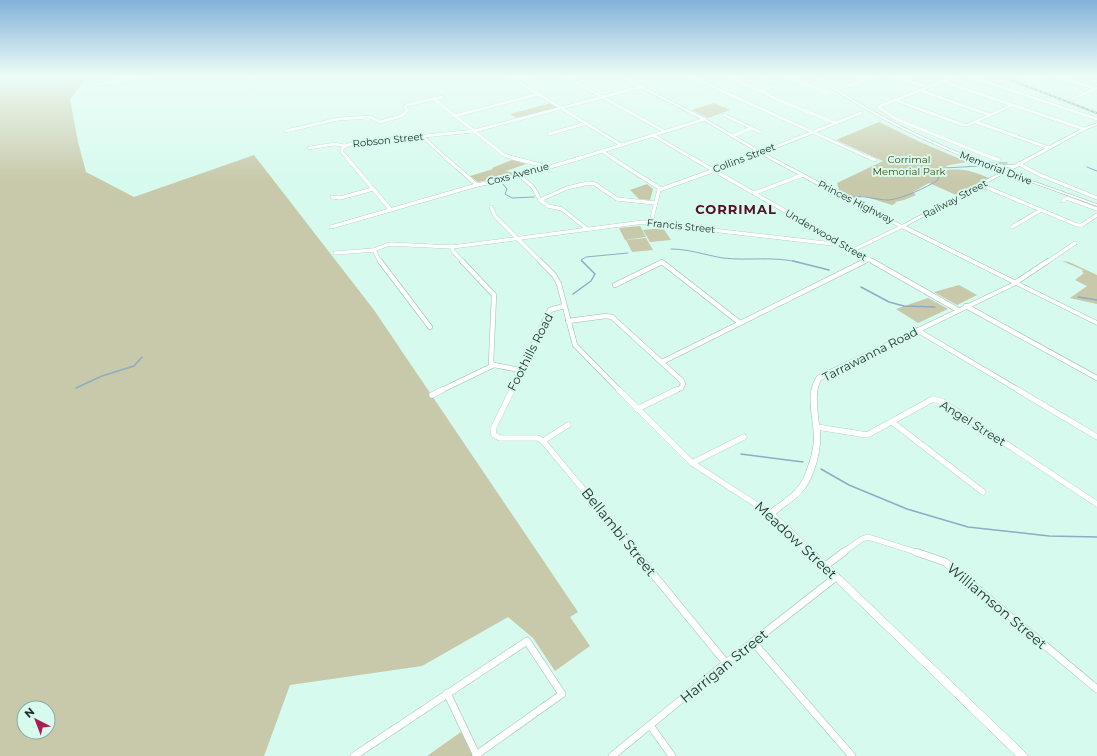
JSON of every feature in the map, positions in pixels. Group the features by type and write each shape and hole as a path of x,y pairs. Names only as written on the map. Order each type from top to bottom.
{"main road":[{"name":"Princes Highway","path":"690,111 802,175 1015,283 1097,322"},
{"name":"Memorial Drive","path":"870,111 902,129 950,150 1026,180 1097,205"},
{"name":"Memorial Drive","path":"875,111 935,141 1006,172 1097,202"},
{"name":"Railway Street","path":"903,226 1084,129 1097,124"},
{"path":"979,160 1003,166 1018,165"},
{"path":"995,177 1010,176 1026,180"},
{"name":"Tarrawanna Road","path":"771,514 800,490 805,482 817,445 814,390 816,381 819,378 1015,283"},
{"name":"Meadow Street","path":"771,514 1023,756"}],"street":[{"path":"286,131 340,119 370,118 380,122 403,115 407,111"},
{"path":"448,111 504,155 548,167"},
{"path":"454,116 472,111"},
{"name":"Robson Street","path":"309,148 335,144 345,146 354,143 474,131 549,111"},
{"path":"567,111 621,145"},
{"path":"629,111 664,131"},
{"path":"766,111 875,160"},
{"path":"806,111 835,123"},
{"path":"883,111 896,119 999,160"},
{"path":"926,111 963,125 968,125 998,111"},
{"path":"979,111 990,115"},
{"path":"1031,111 1084,129"},
{"path":"1074,111 1097,119"},
{"name":"Collins Street","path":"661,189 761,153 861,113"},
{"path":"724,115 760,132"},
{"name":"Coxs Avenue","path":"331,227 477,185 520,176 705,119"},
{"path":"976,122 1049,148"},
{"path":"549,134 586,123"},
{"path":"732,136 752,128"},
{"name":"Underwood Street","path":"654,135 829,236 838,243 854,250 958,310"},
{"path":"422,136 477,185"},
{"path":"345,146 342,149 342,152 390,209"},
{"path":"602,151 661,189 659,190 650,222"},
{"path":"1018,165 1097,198"},
{"path":"755,193 802,175"},
{"path":"520,176 533,187 540,200 548,206 562,210 587,229"},
{"path":"540,200 576,186 592,183 617,199 655,203"},
{"path":"981,185 1077,225 1082,224 1097,215"},
{"path":"334,199 373,189"},
{"path":"1064,201 1067,198 1097,209"},
{"name":"Foothills Road","path":"491,207 495,216 554,275 559,284 564,306 550,310 520,370 493,430 494,435 500,438 538,438 543,441"},
{"path":"1012,227 1042,210"},
{"name":"Francis Street","path":"335,253 374,250 389,244 452,247 650,222 833,244 838,243"},
{"name":"Railway Street","path":"854,250 903,226"},
{"path":"1015,283 1075,243"},
{"path":"452,247 453,251 494,295 491,363 494,365"},
{"path":"374,250 376,256 430,327"},
{"path":"662,362 868,259"},
{"path":"615,285 662,262 740,323"},
{"name":"Meadow Street","path":"564,306 575,345 637,409 692,463 771,514"},
{"path":"966,306 1097,378"},
{"path":"568,321 606,316 612,317 682,381 683,384 681,388 637,409"},
{"path":"917,330 1097,437"},
{"path":"432,395 494,365 520,370"},
{"name":"Angel Street","path":"817,427 867,435 934,399 943,402 1097,504"},
{"path":"892,422 983,492"},
{"path":"543,441 568,425"},
{"path":"692,463 744,437"},
{"name":"Bellambi Street","path":"543,441 726,663"},
{"name":"Williamson Street","path":"825,566 862,539 868,537 945,562 1097,689"},
{"name":"Harrigan Street","path":"612,756 726,663 836,577"},
{"path":"354,756 447,693 527,641 562,694 477,755 447,693"},
{"path":"753,642 852,756"},
{"path":"650,725 672,756"}],"green space":[{"path":"0,111 72,111 86,172 134,197 254,155 374,310 578,612 570,617 590,646 555,671 533,638 508,617 422,666 290,685 264,756 0,756"},
{"path":"520,111 545,111 517,118 510,114"},
{"path":"695,111 726,111 708,118"},
{"name":"Corrimal Memorial Park","path":"879,122 920,142 967,162 949,165 937,171 964,170 989,178 956,195 929,183 913,192 916,195 895,202 896,203 892,205 863,196 855,199 839,190 837,183 883,161 836,140"},
{"path":"512,160 526,164 506,171 517,174 478,182 470,176 493,169 492,168"},
{"path":"647,184 653,189 650,200 639,199 630,190"},
{"path":"640,226 646,237 625,240 619,228"},
{"path":"663,228 671,240 650,242 643,230"},
{"path":"646,238 653,250 632,252 626,240"},
{"path":"1062,261 1069,262 1097,275 1097,304 1070,298 1087,286 1075,280 1084,273 1082,272 1083,270"},
{"path":"959,285 977,295 957,305 934,292"},
{"path":"928,298 948,309 918,323 896,309"},
{"path":"461,732 473,756 427,756"}],"waterway":[{"path":"996,163 1007,163"},
{"path":"853,197 884,200 899,198 913,193 938,180 939,170 943,168 982,166"},
{"path":"1087,167 1097,171"},
{"path":"502,183 507,189 505,194 512,198 534,197"},
{"path":"671,249 691,251 723,258 779,259 797,262"},
{"path":"582,262 581,260 586,257 628,253"},
{"path":"573,294 591,281 595,274 582,261"},
{"path":"793,261 797,262"},
{"path":"797,262 829,270"},
{"path":"861,287 889,302 904,306 935,307"},
{"path":"1078,297 1097,300"},
{"path":"76,388 102,376 134,366 142,357"},
{"path":"741,454 803,462"},
{"path":"821,469 849,485 907,509 968,527 1049,536 1097,537"}],"railway":[{"path":"1092,111 1097,113"}],"district":[{"name":"CORRIMAL","path":"736,209"}]}
